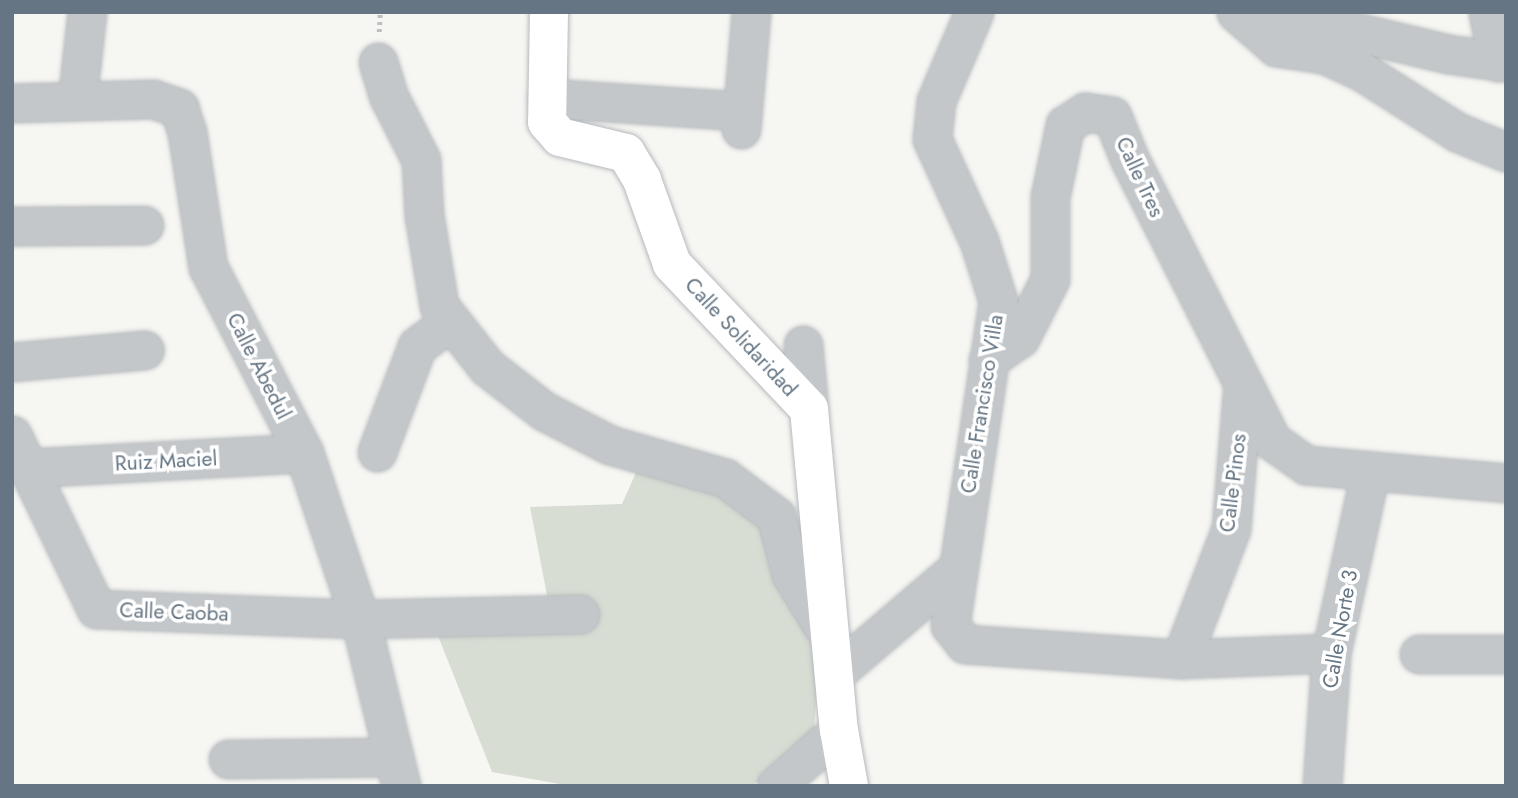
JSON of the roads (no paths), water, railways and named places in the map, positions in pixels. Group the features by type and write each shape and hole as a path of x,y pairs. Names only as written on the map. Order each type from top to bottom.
{"main road":[{"path":"546,110 549,12"},
{"name":"Calle Solidaridad","path":"546,110 560,137 626,153 642,180 672,264 809,409 829,636 839,730 849,786"}],"street":[{"path":"12,103 77,101 87,12"},
{"path":"546,110 742,120 751,12"},
{"name":"Calle Francisco Villa","path":"974,12 936,101 932,139 978,241 998,301 950,625 965,644 1181,659"},
{"path":"1238,16 1281,18 1502,62 1488,12"},
{"path":"1238,16 1276,47 1324,54 1361,71 1457,132 1506,152"},
{"path":"378,62 388,97 421,160 424,215 439,306 487,367 544,411 610,445 725,478 776,516 791,574 829,636"},
{"name":"Calle Abedul","path":"77,101 153,99 178,108 187,132 208,267 304,453 360,619 398,771"},
{"name":"Calle Tres","path":"988,360 1020,338 1050,279 1050,197 1057,152 1065,125 1085,112 1112,116 1130,160 1272,441 1306,465 1370,473"},
{"path":"12,226 144,225"},
{"path":"377,452 417,346 451,321"},
{"path":"803,345 809,409"},
{"path":"12,362 144,350"},
{"name":"Calle Pinos","path":"1181,659 1231,530 1243,383"},
{"name":"Calle Caoba","path":"12,435 96,609 360,619"},
{"name":"Ruiz Maciel","path":"27,468 304,453"},
{"path":"1370,473 1506,483"},
{"name":"Calle Norte 3","path":"1322,786 1331,653 1370,473"},
{"path":"834,675 957,569"},
{"path":"360,619 580,614"},
{"path":"1181,659 1331,653"},
{"path":"1419,654 1506,654"},
{"path":"776,786 839,730"},
{"path":"228,759 398,771"}]}
